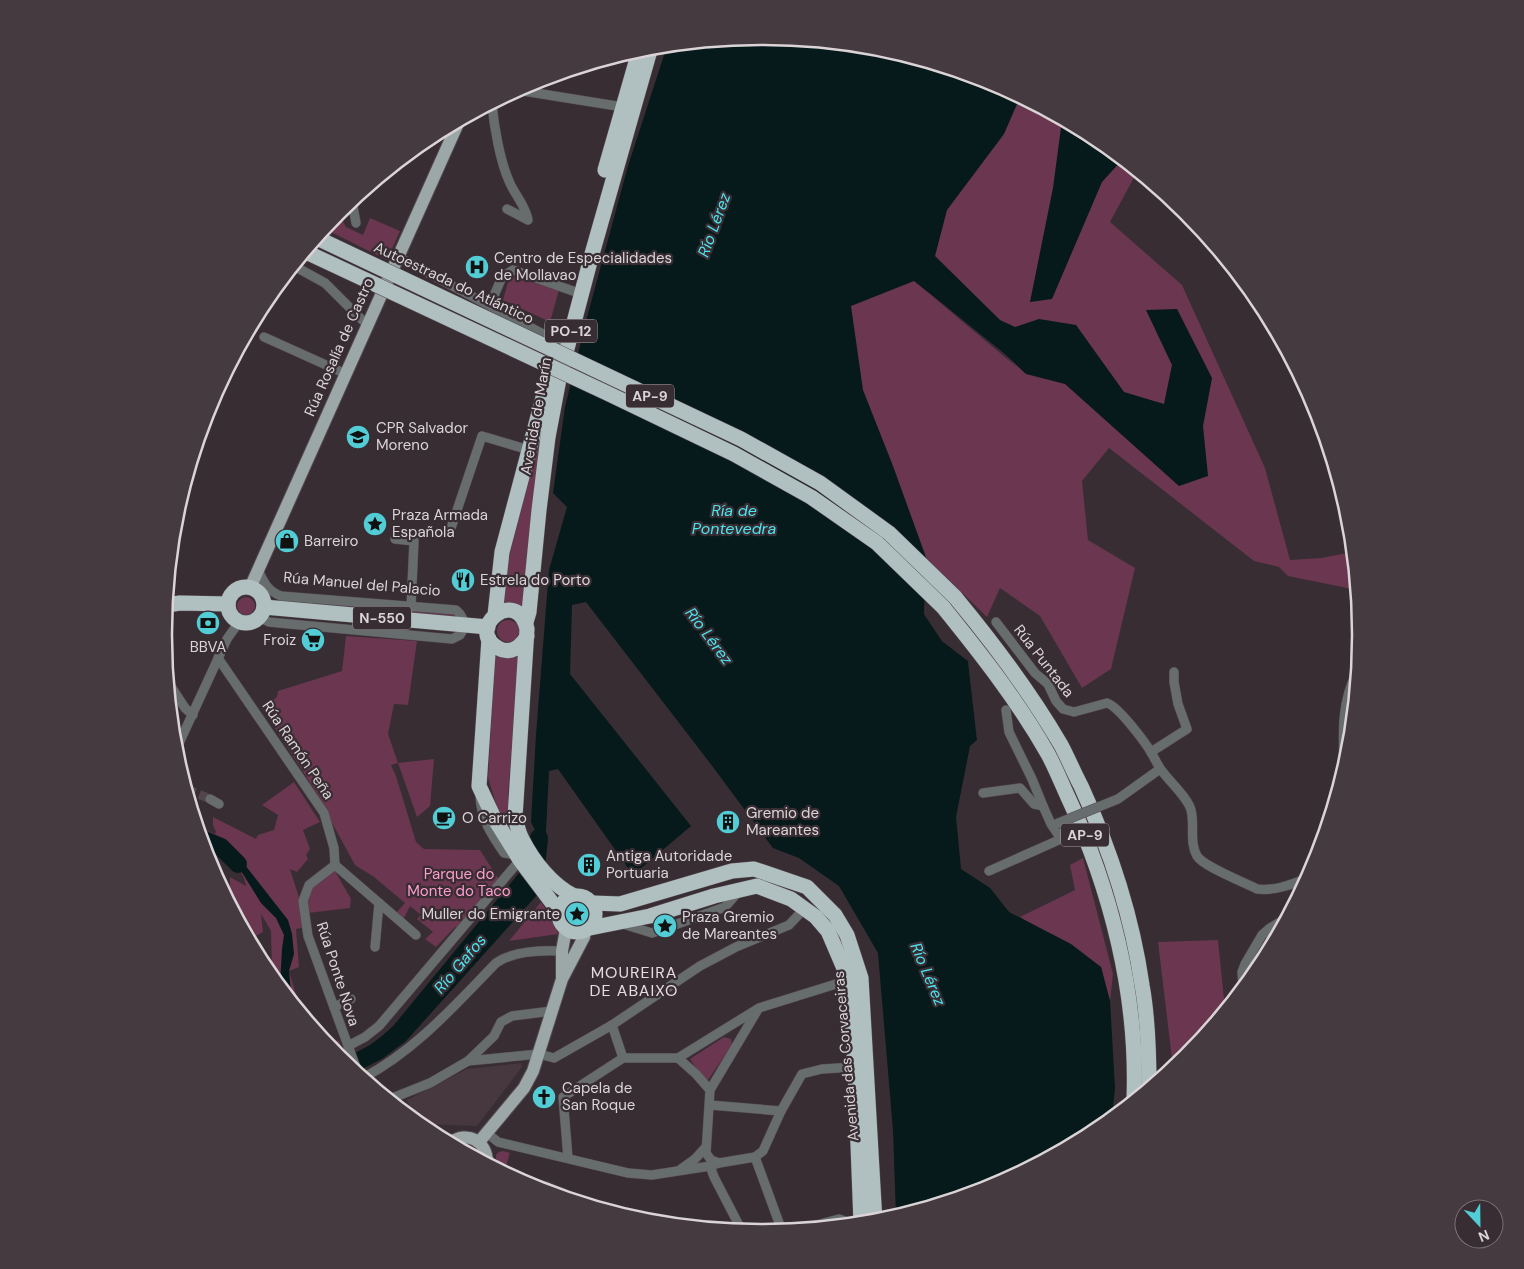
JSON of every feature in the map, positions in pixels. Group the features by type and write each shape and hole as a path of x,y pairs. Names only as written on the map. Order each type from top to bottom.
{"highway":[{"name":"Avenida de Marín","path":"523,858 521,838 514,816 526,629 547,446 559,379 649,56"},
{"name":"Avenida de Marín","path":"559,912 541,877 523,858 494,818 479,786 490,627 502,552 636,58"},
{"name":"Autoestrada do Atlántico","path":"324,241 742,439 811,478 888,533 955,597 985,633 1022,683 1062,746 1098,824 1130,923 1143,986 1150,1079"},
{"name":"AP-9","path":"312,255 607,392 734,454 812,497 877,544 942,607 1009,691 1048,756 1083,830 1099,872 1115,927 1127,988 1133,1052 1134,1092"},
{"path":"240,588 250,588 262,597 262,612 250,623 238,622 230,614 228,604 231,594 240,588"},
{"path":"174,605 208,602 228,604"},
{"name":"N-550","path":"262,612 297,610 490,627"},
{"path":"512,611 522,617 526,629 519,646 508,650 497,647 490,627 500,612 512,611"},
{"name":"Avenida das Corvaceiras","path":"592,903 620,904 732,871 754,869 807,887 836,915 846,935 860,978 874,1213"},
{"name":"Avenida de Marín","path":"541,877 574,896"},
{"name":"Avenida das Corvaceiras","path":"588,929 650,916 714,896 757,886 791,899 828,931 849,980 855,1067 861,1216"},
{"path":"574,896 584,897 592,903 595,918 588,929 575,933 566,929 560,922 559,912 564,902 574,896"},
{"name":"AP-9","path":"1130,923 1144,952 1152,997 1159,1070"}],"main road":[{"name":"Rúa Rosalía de Castro","path":"250,588 454,132"},
{"path":"562,980 562,951 566,929"},
{"path":"483,1138 524,1088 539,1054 562,980 588,929"},
{"path":"456,1138 483,1138"},
{"path":"483,1138 486,1155"}],"street":[{"path":"531,92 622,107"},
{"path":"493,110 503,163 509,182 527,214 528,220 507,209"},
{"path":"354,210 356,223"},
{"path":"398,257 558,342"},
{"path":"300,269 325,283 368,324"},
{"path":"490,305 502,277 513,270 572,291"},
{"path":"264,337 346,374"},
{"path":"451,528 482,436 529,450"},
{"path":"395,539 414,541 411,606"},
{"name":"Rúa Manuel del Palacio","path":"258,570 265,585 272,592 281,596 456,610 466,625"},
{"path":"297,610 310,598"},
{"name":"N-550","path":"262,612 269,622 452,639 460,635 466,625"},
{"path":"182,738 227,639 238,622"},
{"name":"Rúa Puntada","path":"996,622 1035,673 1048,684 1056,701 1063,709 1074,712 1102,704 1110,704 1118,711 1151,752 1160,769 1191,810 1194,845 1197,856 1205,864 1257,889 1276,889 1297,882"},
{"name":"Rúa Ramón Peña","path":"218,658 324,813 334,848 335,865"},
{"path":"1151,752 1187,729 1178,704 1174,672"},
{"path":"176,695 185,708 193,715"},
{"path":"1342,735 1348,695"},
{"path":"989,871 1062,839 1042,806 1032,779 1009,732 1006,710"},
{"path":"1053,824 1118,799 1160,769"},
{"path":"983,793 1020,788 1034,804 1042,806"},
{"path":"210,800 219,804"},
{"path":"348,1048 379,1026 523,858"},
{"path":"335,865 416,935"},
{"name":"Rúa Ponte Nova","path":"335,865 309,885 303,901 308,936 352,1058"},
{"path":"374,947 379,903"},
{"path":"468,1062 539,1054 554,1058 612,1025 700,966 736,947 789,925 804,909"},
{"path":"1242,976 1245,964 1262,935 1275,925"},
{"path":"369,1075 421,1039 504,957 533,952 562,951"},
{"path":"568,1158 563,1097 624,1058 678,1058 759,1008 849,980"},
{"path":"334,1006 351,999"},
{"path":"738,1223 714,1177 714,1165 706,1153 710,1090 759,1008"},
{"path":"396,1097 436,1080 468,1062 494,1036 502,1022 506,1019 512,1016 552,1011"},
{"path":"612,1025 624,1058"},
{"path":"726,1028 733,1030 738,1036 739,1043"},
{"path":"678,1058 710,1090"},
{"path":"483,1138 628,1173 652,1175 714,1165 755,1157 763,1152 781,1112 802,1074 822,1069 855,1067"},
{"path":"710,1105 781,1112"},
{"path":"679,1170 695,1159 706,1147"},
{"path":"755,1157 779,1224"}],"shaded area":[{"path":"521,1063 522,1067 477,1126 433,1124 410,1107 407,1100 467,1069"}],"green space":[{"path":"985,89 1057,124 1090,144 1134,177 1110,222 1182,285 1265,468 1290,560 1321,558 1345,553 1349,588 1288,576 1279,567 1254,561 1109,448 1082,481 1088,540 1135,568 1111,669 1082,688 1040,616 1000,588 987,617 928,560 924,614 942,641 968,661 977,740 737,383","holes":["933,297 995,345 1018,368"]},
{"path":"370,218 400,231 387,260 332,232 342,221 346,227 363,235"},
{"path":"513,277 559,290 550,322 503,300 508,282"},
{"path":"550,388 526,610 501,604 516,521"},
{"path":"242,597 250,597 255,602 253,613 242,615 237,610 237,602"},
{"path":"311,602 456,613 458,617 306,606"},
{"path":"508,620 516,623 519,631 516,639 508,642 500,639 497,631 500,623"},
{"name":"Parque do Monte do Taco","path":"346,636 417,641 408,705 394,704 388,734 398,763 391,765 416,842 424,849 480,850 501,883 460,932 455,927 436,947 425,939 433,932 417,919 421,915 410,906 403,920 396,913 405,903 374,877 355,865 331,821 327,809 262,708 277,697 278,691 342,671"},
{"path":"495,653 509,657 519,656 508,795 509,820 513,838 499,813 488,778"},
{"path":"434,759 430,806 417,817 398,763"},
{"path":"294,782 320,822 303,830 310,849 306,855 308,859 297,872 290,869 304,913 306,927 296,929 299,967 289,971 296,996 272,962 271,931 261,914 263,932 255,936 230,888 230,877 246,886 241,872 231,862 214,852 206,830 215,834 216,832 213,825 213,817 256,839 258,835 274,830 278,815 262,805"},
{"path":"1083,858 1113,974 1110,1001 1101,967 1020,917 1075,890 1070,865"},
{"path":"335,871 351,899 350,908 308,913 306,907 313,885"},
{"path":"541,902 556,925 558,934 509,941"},
{"path":"1218,940 1224,1000 1172,1058 1158,942"},
{"path":"724,1037 731,1039 732,1045 706,1083 690,1059"},
{"path":"499,1152 510,1153 506,1165 496,1159 496,1155"}],"water":[{"name":"Ría de Pontevedra","path":"723,46 801,46 877,56 951,76 1017,103 1004,134 947,210 935,256 1000,320 1015,327 1039,319 1076,325 1124,392 1164,404 1172,365 1146,310 1177,309 1212,378 1203,426 1208,476 1179,486 1065,384 1026,374 1000,350 914,281 851,306 863,390 927,560 924,614 942,641 968,661 977,740 970,746 956,817 961,869 990,888 1009,912 1071,944 1101,967 1110,1001 1115,1088 1113,1108 1090,1125 1023,1163 988,1179 915,1204 896,1209 893,1130 878,953 839,886 799,858 773,848 586,602 572,605 570,674 691,826 633,875 558,769 549,771 545,850 531,822 549,570 567,507 553,493 565,407 628,166 665,53"},
{"path":"1061,127 1090,144 1118,165 1102,182 1052,299 1030,302 1053,188"},
{"path":"221,847 245,865 288,920 292,934 294,954 289,971 291,988 281,974 284,935 276,918 261,903 243,874"},
{"name":"Río Gafos","path":"519,873 537,895 406,1041 382,1059 363,1068 349,1055 369,1045 394,1025"}],"waterway":[{"name":"Río Gafos","path":"533,872 536,867 539,838"},
{"name":"Río Gafos","path":"211,843 221,847 238,864"}],"tunnel":[{"path":"195,792 210,799"}],"place":[{"name":"Centro de Especialidades de Mollavao","path":"477,267"},
{"name":"CPR Salvador Moreno","path":"358,437"},
{"name":"Praza Armada Española","path":"375,524"},
{"name":"Barreiro","path":"287,541"},
{"name":"Estrela do Porto","path":"463,580"},
{"name":"BBVA","path":"208,623"},
{"name":"Froiz","path":"313,640"},
{"name":"O Carrizo","path":"444,818"},
{"name":"Gremio de Mareantes","path":"728,822"},
{"name":"Antiga Autoridade Portuaria","path":"589,865"},
{"name":"Muller do Emigrante","path":"577,914"},
{"name":"Praza Gremio de Mareantes","path":"665,926"},
{"name":"Capela de San Roque","path":"544,1097"}],"district":[{"name":"MOUREIRA DE ABAIXO","path":"634,981"}],"water label":[{"name":"Río Lérez","path":"714,225"},
{"name":"Río Lérez","path":"709,636"},
{"name":"Río Lérez","path":"928,974"}]}
